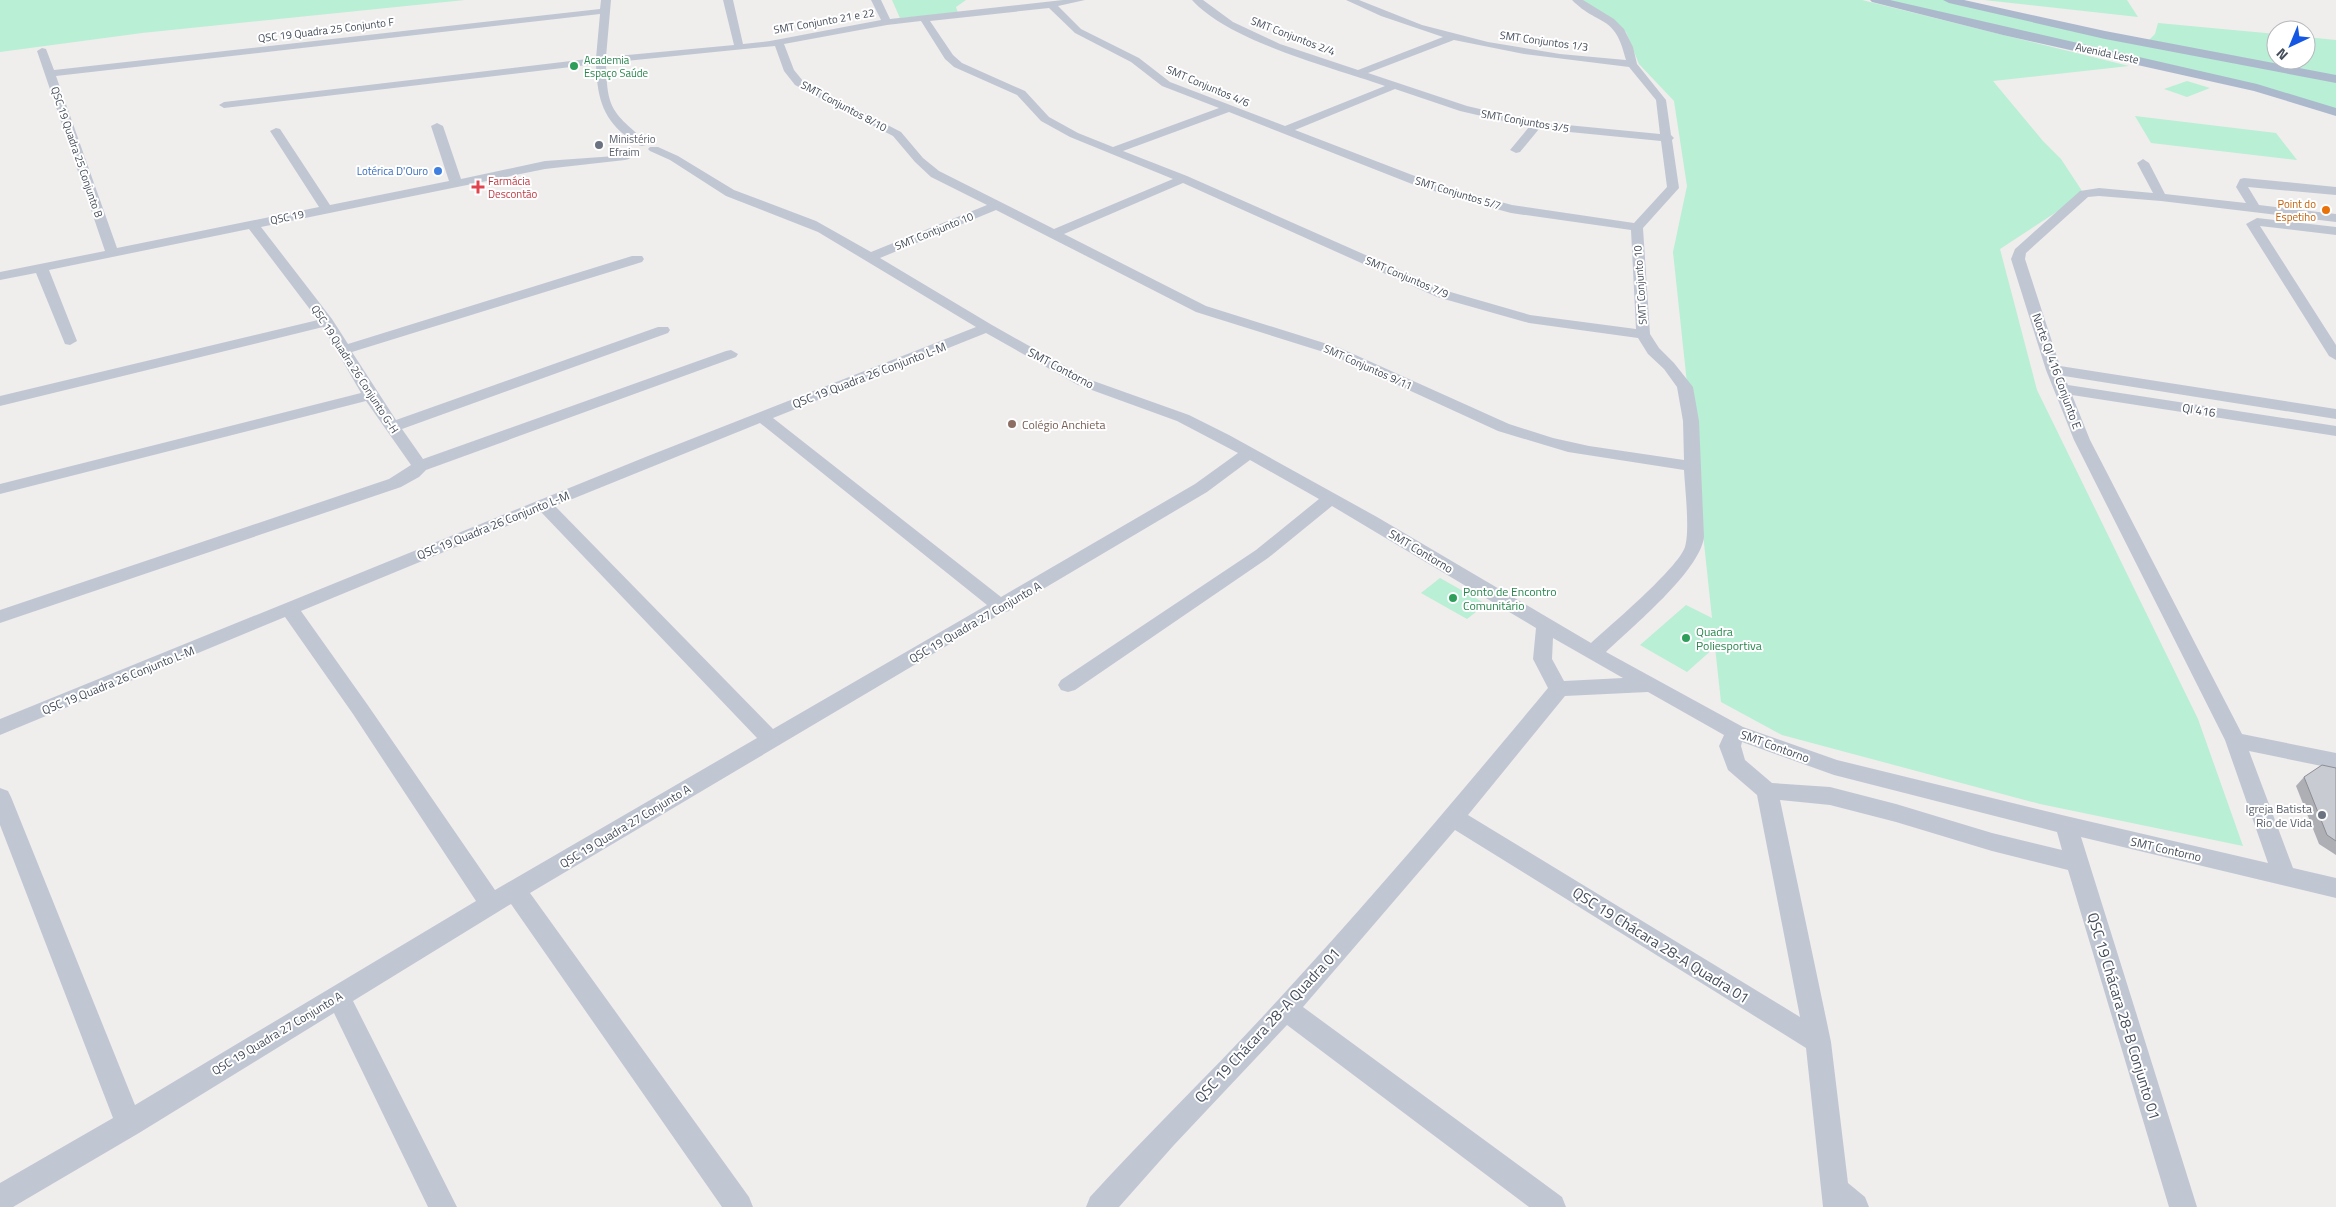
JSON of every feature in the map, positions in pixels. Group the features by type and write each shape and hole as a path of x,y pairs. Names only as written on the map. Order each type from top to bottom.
{"main road":[{"name":"Avenida Leste","path":"1876,0 2003,31 2206,75 2287,96 2336,112"},
{"name":"Avenida Leste","path":"1949,0 2115,37 2336,80"}],"street":[{"path":"606,0 602,60 607,108 614,119 642,143 630,153"},
{"path":"728,0 739,47"},
{"path":"876,0 887,22"},
{"path":"996,0 1002,10"},
{"name":"SMT Conjunto 21 e 22","path":"224,105 602,60 780,43 887,22 1052,5 1080,0"},
{"name":"SMT Conjuntos 2/4","path":"1197,0 1205,8 1251,35 1359,74"},
{"name":"SMT Conjuntos 1/3","path":"1351,0 1403,20 1454,36 1534,54 1632,64"},
{"name":"SMT Conjunto 10","path":"1577,0 1611,21 1621,31 1628,47 1632,64 1649,82 1661,100 1668,138 1673,188 1637,228 1643,334 1653,351 1669,366 1685,387 1691,421 1695,537 1694,546 1689,557 1661,588 1593,653"},
{"name":"SMT Conjuntos 4/6","path":"1052,5 1078,31 1134,60 1166,84 1286,130"},
{"name":"QSC 19 Quadra 25 Conjunto F","path":"50,74 605,12"},
{"path":"924,19 949,57 958,65 1021,93 1045,119 1056,126 1112,151 1183,179"},
{"path":"1359,74 1454,36"},
{"name":"SMT Conjuntos 8/10","path":"780,43 789,71 799,83 897,134 919,160 935,174 1054,234"},
{"name":"QSC 19 Quadra 25 Conjunto B","path":"42,51 112,253"},
{"name":"SMT Conjuntos 3/5","path":"1359,74 1464,109 1536,125 1668,138"},
{"path":"1286,130 1393,86"},
{"path":"1112,151 1228,109"},
{"path":"1516,150 1536,125"},
{"path":"437,126 456,183"},
{"name":"SMT Conjuntos 5/7","path":"1286,130 1416,181 1467,197 1511,209 1637,228"},
{"path":"276,131 326,210"},
{"path":"628,132 630,153"},
{"name":"SMT Contorno","path":"642,143 670,156 728,192 808,221 987,328 1083,382 1183,418 1249,453 1593,653 1736,732 1834,767 2066,825 2336,888"},
{"path":"630,153 654,149"},
{"name":"QSC 19","path":"0,276 456,183 574,161 630,153"},
{"name":"SMT Contorno","path":"630,153 684,166"},
{"path":"2143,163 2161,197"},
{"path":"1054,234 1183,179"},
{"name":"SMT Conjuntos 7/9","path":"1183,179 1442,294 1529,319 1643,334"},
{"path":"2256,208 2242,187 2244,182 2336,191"},
{"name":"Norte QI 416 Conjunto E","path":"2284,876 2235,740 2082,440 2054,370 2018,258 2020,252 2084,194 2113,192 2161,197 2300,214 2336,222"},
{"name":"SMT Contjunto 10","path":"871,257 998,206"},
{"path":"2300,214 2310,228"},
{"path":"2336,222 2310,228 2258,222 2252,224 2336,356"},
{"name":"QSC 19 Quadra 26 Conjunto G-H","path":"252,224 327,322 370,396 420,466"},
{"name":"SMT Conjuntos 9/11","path":"1054,234 1201,309 1226,319 1306,340 1334,350 1457,409 1527,436 1602,454 1692,466"},
{"path":"345,350 637,259"},
{"path":"41,268 70,341"},
{"path":"0,401 327,322"},
{"name":"QSC 19 Quadra 26 Conjunto L-M","path":"0,727 544,505 987,328"},
{"path":"392,428 663,330"},
{"path":"0,617 395,483 413,473 420,466 731,354"},
{"path":"2054,370 2331,413 2333,431"},
{"name":"QI 416","path":"2061,389 2333,431"},
{"path":"0,490 370,396"},
{"path":"762,417 1002,607"},
{"name":"QSC 19 Quadra 27 Conjunto A","path":"0,1199 129,1124 491,904 1002,607 1201,488 1249,453"},
{"path":"1068,685 1262,554 1330,499"},
{"path":"544,505 771,740"},
{"path":"290,610 360,709 491,904"},
{"path":"1546,625 1540,653 1541,660 1545,670 1559,689 1588,686 1651,685"},
{"name":"QSC 19 Chácara 28-A Quadra 01","path":"1100,1207 1164,1136 1286,1009 1453,817 1559,689"},
{"path":"1736,732 1730,746 1736,764 1767,791 1830,796 1896,813 1992,842 2075,862"},
{"path":"2235,740 2336,761"},
{"path":"1830,796 1834,767"},
{"path":"1767,791 1818,1042 1835,1198 1855,1207"},
{"path":"0,797 129,1124"},
{"name":"QSC 19 Chácara 28-A Quadra 01","path":"1453,817 1818,1042"},
{"name":"QSC 19 Chácara 28-B Conjunto 01","path":"2066,825 2075,862 2183,1207"},
{"path":"515,891 739,1207"},
{"path":"338,996 443,1207"},
{"path":"1286,1009 1552,1207"}],"green space":[{"path":"0,0 465,0 142,33 0,52"},
{"path":"892,0 966,0 956,7 958,13 900,18"},
{"path":"1576,0 1862,0 2129,66 1993,81 2043,141 2061,159 2084,194 2000,249 2037,390 2198,719 2243,846 2040,804 1782,735 1721,702 1715,647 1687,672 1640,645 1686,605 1712,618 1673,252 1687,186 1674,101 1639,64 1626,32"},
{"path":"1884,0 1948,0 2266,66 2266,70 2288,70 2336,80 2336,113 2259,90"},
{"path":"1984,0 2127,0 2138,17"},
{"path":"2158,23 2266,33 2266,63 2149,40 2155,34"},
{"path":"2316,38 2336,40 2336,76 2305,70 2316,70"},
{"path":"2187,81 2210,88 2187,97 2164,89"},
{"path":"2135,116 2276,133 2297,160 2151,143"},
{"name":"Ponto de Encontro Comunitário","path":"1440,578 1486,604 1467,619 1421,593"}],"building":[{"path":"2322,765 2336,768 2336,841 2327,835 2304,777"}],"place":[{"name":"Academia Espaço Saúde","path":"574,66"},
{"name":"Ministério Efraim","path":"599,145"},
{"name":"Lotérica D'Ouro","path":"438,171"},
{"name":"Farmácia Descontão","path":"478,187"},
{"name":"Point do Espetiho","path":"2326,210"},
{"name":"Colégio Anchieta","path":"1012,424"},
{"name":"Ponto de Encontro Comunitário","path":"1453,598"},
{"name":"Quadra Poliesportiva","path":"1686,638"},
{"name":"Igreja Batista Rio de Vida","path":"2322,815"}]}
